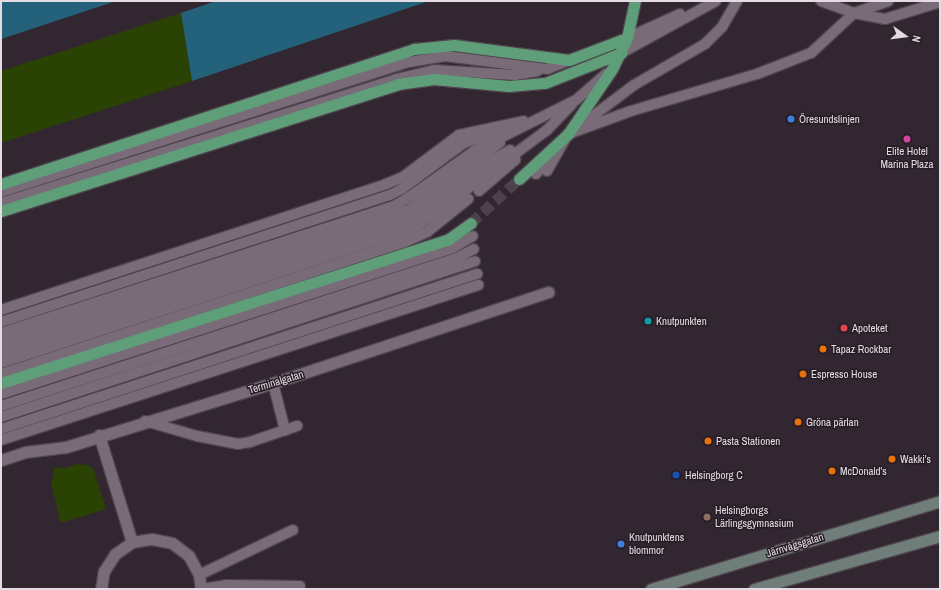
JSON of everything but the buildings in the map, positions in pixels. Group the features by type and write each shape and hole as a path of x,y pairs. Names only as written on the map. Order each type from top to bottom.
{"highway":[{"path":"519,179 568,134 612,69 627,38 635,1"},
{"path":"1,184 414,50 454,45 569,60 627,38"},
{"path":"1,211 398,84 434,79 509,86 545,83 621,53"},
{"path":"1,383 449,239 471,223"}],"main road":[{"name":"Järnvägsgatan","path":"651,589 940,501"},
{"path":"754,589 940,536"}],"street":[{"name":"Terminalgatan","path":"1,460 25,452 66,447 99,435 273,383 548,292"},
{"path":"99,435 132,542"},
{"path":"101,589 104,571 109,562 132,542 152,539 172,543 189,556 199,575 201,589"}],"lane":[{"path":"627,38 709,1"},
{"path":"621,53 716,1"},
{"path":"536,174 568,134 634,85 705,44 722,27 737,1"},
{"path":"821,1 854,13 885,19 940,2"},
{"path":"551,170 568,134 631,111 758,74 811,53 854,13 888,1"},
{"path":"1,192 409,62 445,56 547,69"},
{"path":"1,203 396,79 434,70 515,75 547,69 569,60"},
{"path":"479,191 547,130 576,100 612,69"},
{"path":"1,333 394,206 474,151 537,118 576,100"},
{"path":"1,310 386,184 403,177 459,135 537,118"},
{"path":"1,322 390,195 402,189 464,143 537,118"},
{"path":"1,343 408,210 537,118"},
{"path":"1,353 414,218 485,164 547,130"},
{"path":"1,363 402,233 419,225 547,130"},
{"path":"1,374 405,242 427,232 468,199"},
{"path":"1,394 453,248 473,236"},
{"path":"1,406 457,258 474,249"},
{"path":"1,417 475,261"},
{"path":"1,429 477,274"},
{"path":"1,440 478,285"},
{"path":"273,383 276,400 285,430"},
{"path":"145,421 197,436 238,444 297,426"},
{"path":"199,575 293,530"},
{"path":"201,589 226,585 300,586"}],"green space":[{"path":"181,13 192,81 1,143 1,71"},
{"path":"77,464 88,465 94,470 106,509 61,523 51,484 55,467 66,468"}],"water":[{"path":"1,1 116,1 1,39"},
{"path":"216,1 429,1 192,81 181,13"}],"tunnel":[{"path":"471,223 519,179"}],"place":[{"name":"Öresundslinjen","path":"791,119"},
{"name":"Elite Hotel Marina Plaza","path":"907,139"},
{"name":"Knutpunkten","path":"648,321"},
{"name":"Apoteket","path":"844,328"},
{"name":"Tapaz Rockbar","path":"823,349"},
{"name":"Espresso House","path":"803,374"},
{"name":"Gröna pärlan","path":"798,422"},
{"name":"Pasta Stationen","path":"708,441"},
{"name":"Wakki's","path":"892,459"},
{"name":"McDonald's","path":"832,471"},
{"name":"Helsingborg C","path":"676,475"},
{"name":"Helsingborgs Lärlingsgymnasium","path":"707,517"},
{"name":"Knutpunktens blommor","path":"621,544"}]}
